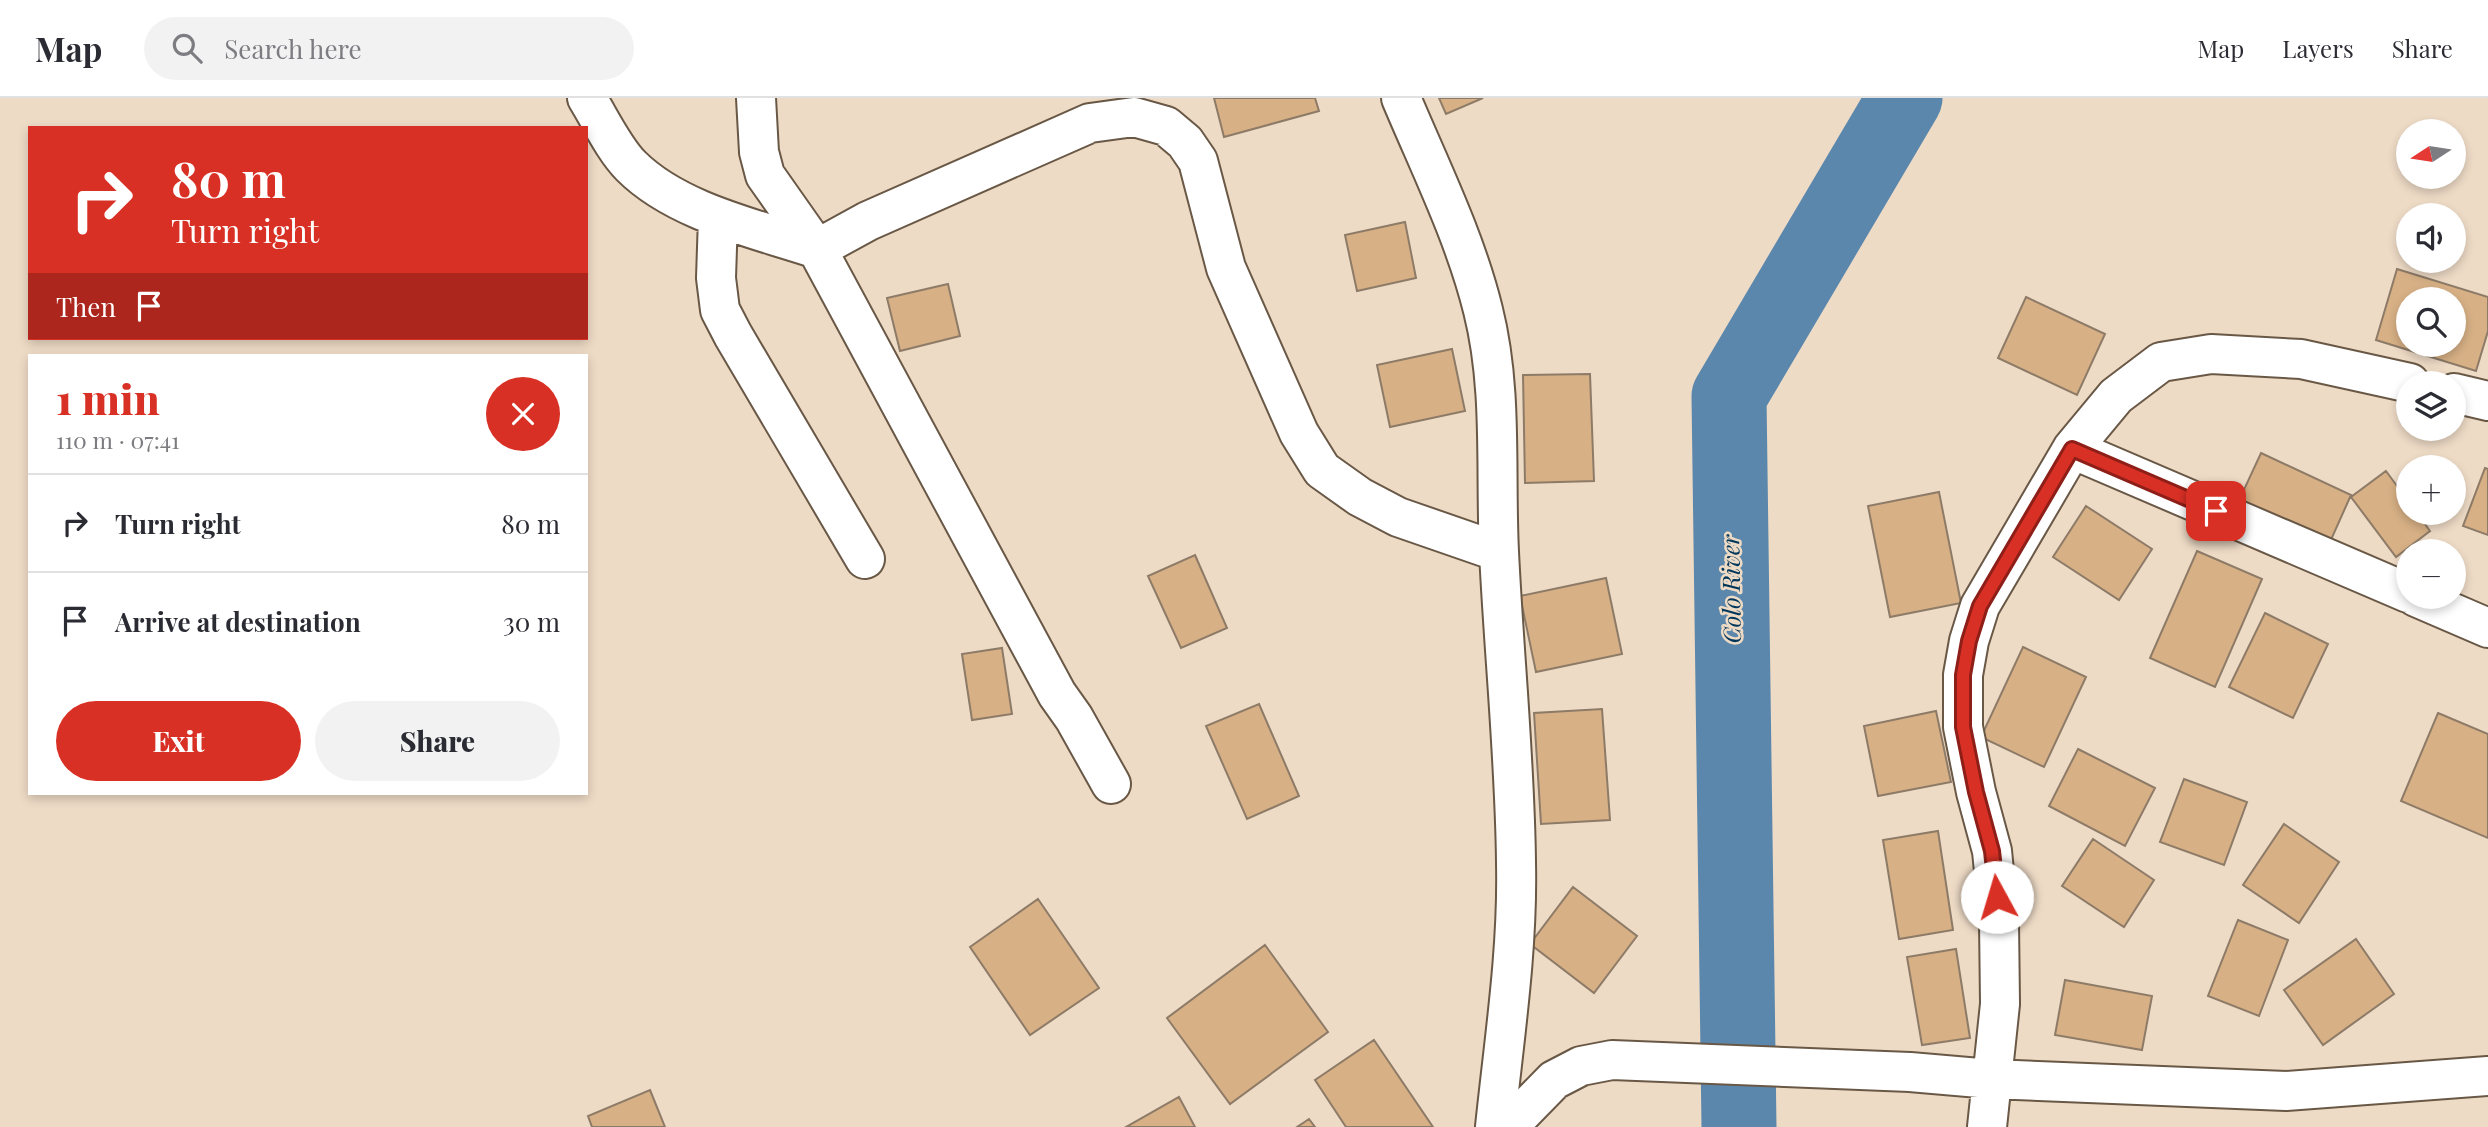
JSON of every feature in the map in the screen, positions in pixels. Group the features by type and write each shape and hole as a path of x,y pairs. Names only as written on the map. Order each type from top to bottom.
{"street":[{"path":"587,98 628,164 654,187 718,217 817,249 868,221 1090,123 1134,117 1166,126 1185,142 1198,161 1226,268 1299,433 1322,470 1360,497 1398,517 1499,552"},
{"path":"757,98 759,152 765,175 817,249 1057,694 1074,718 1111,784"},
{"path":"1401,98 1465,251 1483,310 1494,370 1499,552 1517,865 1513,947 1495,1127"},
{"path":"718,217 716,278 720,310 865,559"},
{"path":"1987,1127 2000,1004 1999,920 1992,851 1976,792 1963,727 1963,675 1969,641 1980,606 2072,449 2116,396 2161,362 2211,354 2301,359 2396,380"},
{"path":"2466,396 2488,401"},
{"path":"2072,449 2396,588"},
{"path":"2444,609 2488,628"},
{"path":"1508,1127 1554,1080 1581,1066 1612,1060 2286,1091 2488,1076"}],"building":[{"path":"1214,98 1315,98 1319,111 1224,137"},
{"path":"1439,98 1483,98 1446,114"},
{"path":"1405,222 1416,278 1357,291 1345,235"},
{"path":"2396,272 2410,273 2456,287 2396,287 2396,346 2376,340"},
{"path":"948,284 960,336 900,351 887,298"},
{"path":"2466,290 2488,297 2488,331 2476,371 2431,357 2466,357"},
{"path":"2026,297 2105,334 2077,395 1998,358"},
{"path":"1452,349 1465,411 1390,427 1377,365"},
{"path":"1590,374 1594,481 1525,483 1523,375"},
{"path":"2261,453 2351,495 2326,551 2235,509"},
{"path":"2485,468 2488,469 2488,535 2463,526 2466,525 2466,518"},
{"path":"2386,471 2396,485 2396,525 2426,525 2430,531 2420,539 2396,539 2396,557 2351,497"},
{"path":"1939,492 1961,603 1890,617 1868,506"},
{"path":"2086,506 2152,549 2119,600 2053,557"},
{"path":"2197,551 2262,579 2215,687 2150,658"},
{"path":"1195,555 1227,628 1181,648 1148,576"},
{"path":"1606,578 1622,654 1536,672 1520,596"},
{"path":"2265,613 2328,644 2293,718 2229,687"},
{"path":"2023,647 2086,677 2044,767 1981,737"},
{"path":"1002,648 1012,714 972,720 962,654"},
{"path":"1259,704 1299,796 1247,819 1206,726"},
{"path":"1602,709 1610,820 1541,824 1534,713"},
{"path":"1936,711 1951,782 1878,796 1864,726"},
{"path":"2438,713 2488,734 2488,838 2401,801"},
{"path":"2078,749 2155,788 2125,846 2049,806"},
{"path":"2184,779 2247,802 2224,865 2160,842"},
{"path":"2284,824 2339,862 2299,923 2243,885"},
{"path":"1938,831 1953,930 1899,939 1883,840"},
{"path":"2093,839 2154,880 2124,927 2062,886"},
{"path":"1573,887 1637,936 1594,993 1530,944"},
{"path":"1038,899 1099,988 1030,1035 970,947"},
{"path":"2238,920 2288,940 2259,1016 2208,996"},
{"path":"2356,939 2394,994 2323,1045 2284,990"},
{"path":"1265,945 1328,1032 1230,1104 1167,1018"},
{"path":"1956,949 1970,1038 1922,1045 1907,957"},
{"path":"2065,980 2152,996 2142,1050 2055,1035"},
{"path":"1374,1040 1433,1127 1346,1127 1315,1080"},
{"path":"650,1090 665,1127 592,1127 588,1116"},
{"path":"1179,1097 1195,1127 1126,1127"},
{"path":"1309,1119 1315,1127 1297,1127"}],"waterway":[{"name":"Colo River","path":"1739,1127 1729,396 1905,98"}],"route":[{"path":"1997,897 1992,851 1976,792 1963,727 1963,675 1969,641 1980,606 2072,449 2216,511"}]}
